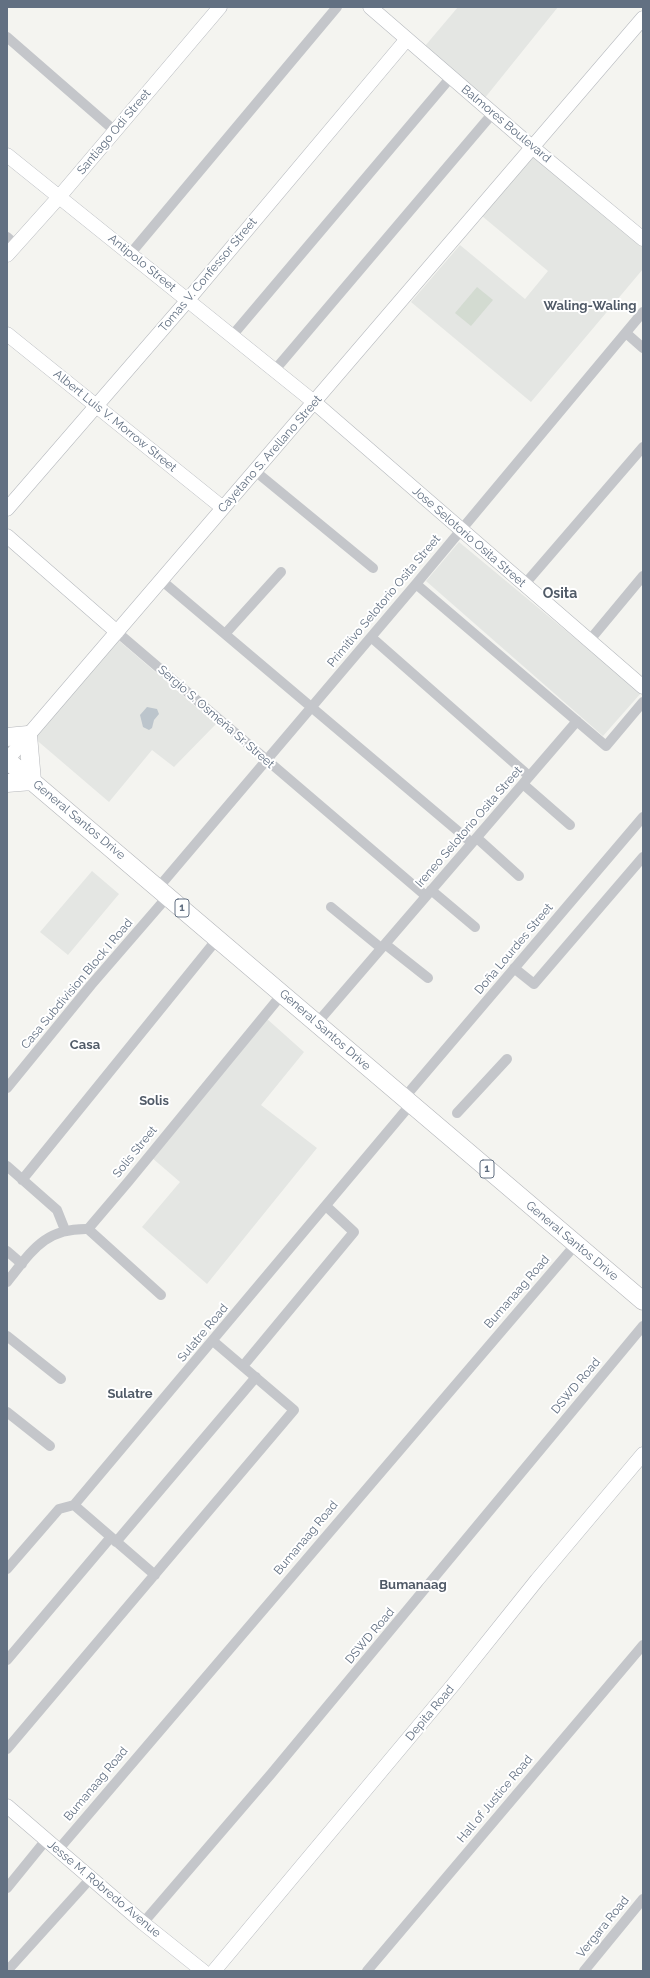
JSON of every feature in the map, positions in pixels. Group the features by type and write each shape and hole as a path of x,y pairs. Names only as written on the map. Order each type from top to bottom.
{"highway":[{"path":"7,737 28,735 32,781 7,783"},
{"name":"General Santos Drive","path":"7,760 643,1301"}],"street":[{"name":"Santiago Odi Street","path":"10,246 59,197 220,7"},
{"path":"131,253 337,7"},
{"name":"Balmores Boulevard","path":"370,7 493,114 643,239"},
{"name":"Cayetano S. Arellano Street","path":"7,760 643,18"},
{"path":"7,37 115,130"},
{"name":"Tomas V. Confessor Street","path":"7,509 187,301 407,39"},
{"path":"231,337 451,77"},
{"path":"274,371 493,114"},
{"name":"Antipolo Street","path":"7,155 131,253 231,337 314,402"},
{"name":"Primitivo Selotorio Osita Street","path":"163,892 267,760 371,638 643,312"},
{"path":"626,333 643,348"},
{"name":"Albert Luis V. Morrow Street","path":"7,334 223,508"},
{"name":"Jose Selotorio Osita Street","path":"314,402 643,687"},
{"path":"524,585 643,447"},
{"path":"255,471 374,568"},
{"name":"Sergio S. Osmeña Sr. Street","path":"7,536 267,760 429,893 475,927"},
{"path":"225,634 281,572"},
{"path":"589,641 643,576"},
{"path":"161,580 312,707 519,876"},
{"path":"416,584 606,746 643,702"},
{"path":"371,638 526,780 570,825"},
{"name":"Ireneo Selotorio Osita Street","path":"317,1023 577,721"},
{"name":"Doña Lourdes Street","path":"407,1101 514,968 641,824"},
{"path":"514,968 534,984 643,857"},
{"name":"Casa Subdivision Block I Road","path":"7,1088 91,985 151,916 163,892"},
{"path":"331,907 428,978"},
{"path":"22,1180 218,938"},
{"name":"Solis Street","path":"88,1229 282,993"},
{"path":"457,1113 506,1058"},
{"name":"Sulatre Road","path":"7,1569 59,1508 74,1505 326,1206 407,1101"},
{"path":"7,1166 57,1210 65,1230"},
{"path":"243,1366 354,1232 326,1206"},
{"path":"7,1282 48,1236 65,1230 88,1229 162,1294"},
{"name":"Bumanaag Road","path":"58,1850 576,1244"},
{"path":"7,1251 22,1264"},
{"name":"DSWD Road","path":"143,1923 276,1768 643,1326"},
{"path":"7,1336 62,1379"},
{"path":"7,1749 294,1410 213,1341"},
{"path":"7,1660 256,1377"},
{"path":"7,1412 50,1446"},
{"name":"Depita Road","path":"214,1971 453,1686 537,1580 643,1454"},
{"path":"74,1505 155,1575"},
{"name":"Hall of Justice Road","path":"367,1971 643,1644"},
{"name":"Jesse M. Robredo Avenue","path":"7,1806 143,1923 203,1971"},
{"path":"7,1888 46,1840"},
{"path":"7,1971 91,1878"},
{"name":"Vergara Road","path":"584,1971 643,1899"}],"shaded area":[{"path":"458,7 558,7 484,99 425,46"},
{"path":"534,155 643,246 643,269 531,402 411,302 460,245 525,299 548,271 482,216"},
{"path":"477,287 493,300 471,326 455,313"},
{"path":"459,542 641,693 603,736 426,581"},
{"path":"117,639 216,724 174,767 152,750 109,802 33,737"},
{"path":"147,707 157,709 159,714 154,720 152,728 149,730 143,727 140,715"},
{"path":"92,871 119,894 68,955 40,932"},
{"path":"266,1018 304,1052 261,1105 317,1148 207,1284 142,1227 180,1182 151,1157"}],"district":[{"name":"Waling-Waling","path":"590,306"},
{"name":"Osita","path":"560,594"},
{"name":"Casa","path":"85,1045"},
{"name":"Solis","path":"154,1101"},
{"name":"Sulatre","path":"130,1394"},
{"name":"Bumanaag","path":"413,1585"}]}
